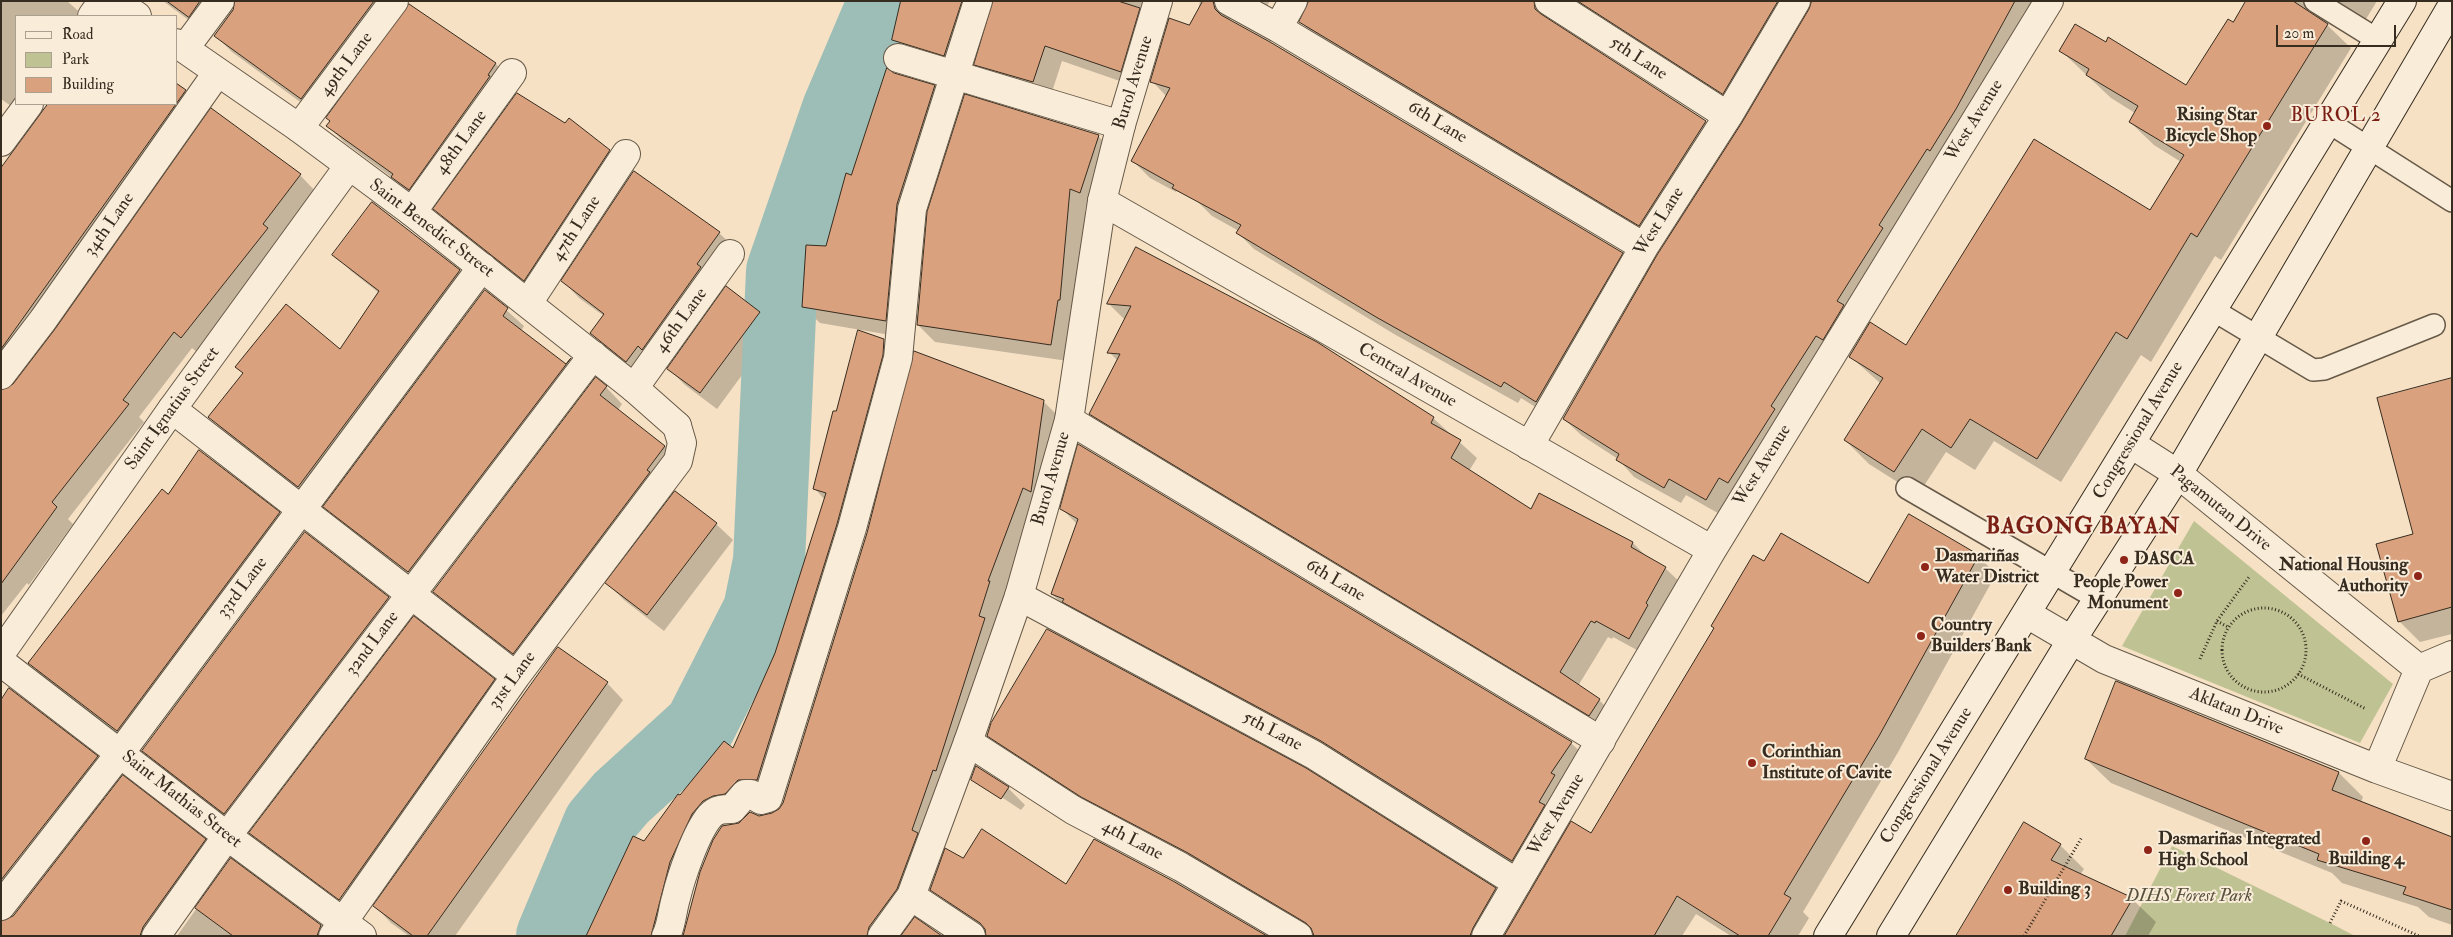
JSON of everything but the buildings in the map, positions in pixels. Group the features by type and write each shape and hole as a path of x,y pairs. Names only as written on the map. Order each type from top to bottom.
{"street":[{"path":"93,15 103,1"},
{"path":"114,1 135,15"},
{"path":"180,45 220,1"},
{"name":"49th Lane","path":"299,128 394,1"},
{"path":"666,936 670,927 676,897 695,841 711,815 724,809 732,809 745,794 751,794 761,800 768,798 852,528 898,358 912,209 978,1"},
{"name":"Burol Avenue","path":"882,936 911,896 1019,596 1069,420 1102,201 1121,125 1158,1"},
{"name":"6th Lane","path":"1229,1 1278,28 1644,247"},
{"path":"1278,28 1293,1"},
{"name":"5th Lane","path":"1549,1 1728,116"},
{"name":"West Lane","path":"1529,446 1644,247 1728,116 1796,1"},
{"name":"West Avenue","path":"1486,936 1712,550 2048,1"},
{"name":"Congressional Avenue","path":"1835,933 2027,614 2402,1"},
{"path":"1891,936 2071,641 2178,474 2452,6"},
{"name":"Saint Benedict Street","path":"180,45 217,73 299,128 348,167 412,212 634,388 677,426"},
{"path":"898,58 1121,125"},
{"name":"34th Lane","path":"1,375 43,320 217,73"},
{"name":"48th Lane","path":"412,212 512,73"},
{"path":"4,133 28,105"},
{"name":"47th Lane","path":"528,304 626,154"},
{"name":"Saint Ignatius Street","path":"1,653 172,409 348,167"},
{"name":"Central Avenue","path":"1102,201 1712,550"},
{"name":"46th Lane","path":"634,388 730,254"},
{"name":"33rd Lane","path":"1,906 121,752 482,267"},
{"name":"32nd Lane","path":"156,936 227,836 593,355"},
{"path":"172,409 516,676"},
{"name":"6th Lane","path":"1069,420 1601,741"},
{"name":"31st Lane","path":"347,931 516,676 678,461 682,443 677,426"},
{"name":"Pagamutan Drive","path":"2131,444 2178,474 2418,669"},
{"name":"5th Lane","path":"1019,596 1314,755 1517,883"},
{"name":"Aklatan Drive","path":"2027,614 2104,659 2377,769 2452,796"},
{"path":"2377,769 2418,669 2452,655"},
{"name":"Saint Mathias Street","path":"1,662 121,752 347,931"},
{"name":"4th Lane","path":"968,742 1073,810 1181,867 1298,936"},
{"path":"911,896 971,936"}],"lane":[{"path":"2315,1 2378,40"},
{"path":"2328,122 2452,201"},
{"path":"2213,310 2313,370 2324,369 2434,325"},
{"path":"1907,488 2098,599"}],"path":[{"path":"2185,692 2217,621 2254,570 2272,551"},
{"path":"2262,608 2275,609 2287,615 2297,624 2304,636 2306,649 2304,663 2298,674 2289,685 2276,691 2261,692 2242,685 2226,670 2222,655 2223,641 2228,628 2243,614 2262,608"},
{"path":"2217,621 2228,628"},
{"path":"2298,674 2395,724"},
{"path":"2024,936 2082,837"},
{"path":"2330,923 2341,901 2419,936"}],"green space":[{"path":"2194,521 2393,684 2360,743 2122,646"},
{"name":"DIHS Forest Park","path":"2172,846 2330,923 2355,936 2125,936"}],"waterway":[{"path":"552,936 599,824 621,798 700,726 759,610 769,561 782,271 838,109 884,1"}],"place":[{"name":"Rising Star Bicycle Shop","path":"2267,126"},
{"name":"DASCA","path":"2124,560"},
{"name":"Dasmariñas Water District","path":"1925,567"},
{"name":"National Housing Authority","path":"2418,576"},
{"name":"People Power Monument","path":"2178,593"},
{"name":"Country Builders Bank","path":"1921,636"},
{"name":"Corinthian Institute of Cavite","path":"1752,763"},
{"name":"Building 4","path":"2366,841"},
{"name":"Dasmariñas Integrated High School","path":"2148,850"},
{"name":"Building 3","path":"2008,890"}],"district":[{"name":"BUROL 2","path":"2336,117"},
{"name":"BAGONG BAYAN","path":"2083,528"}]}
